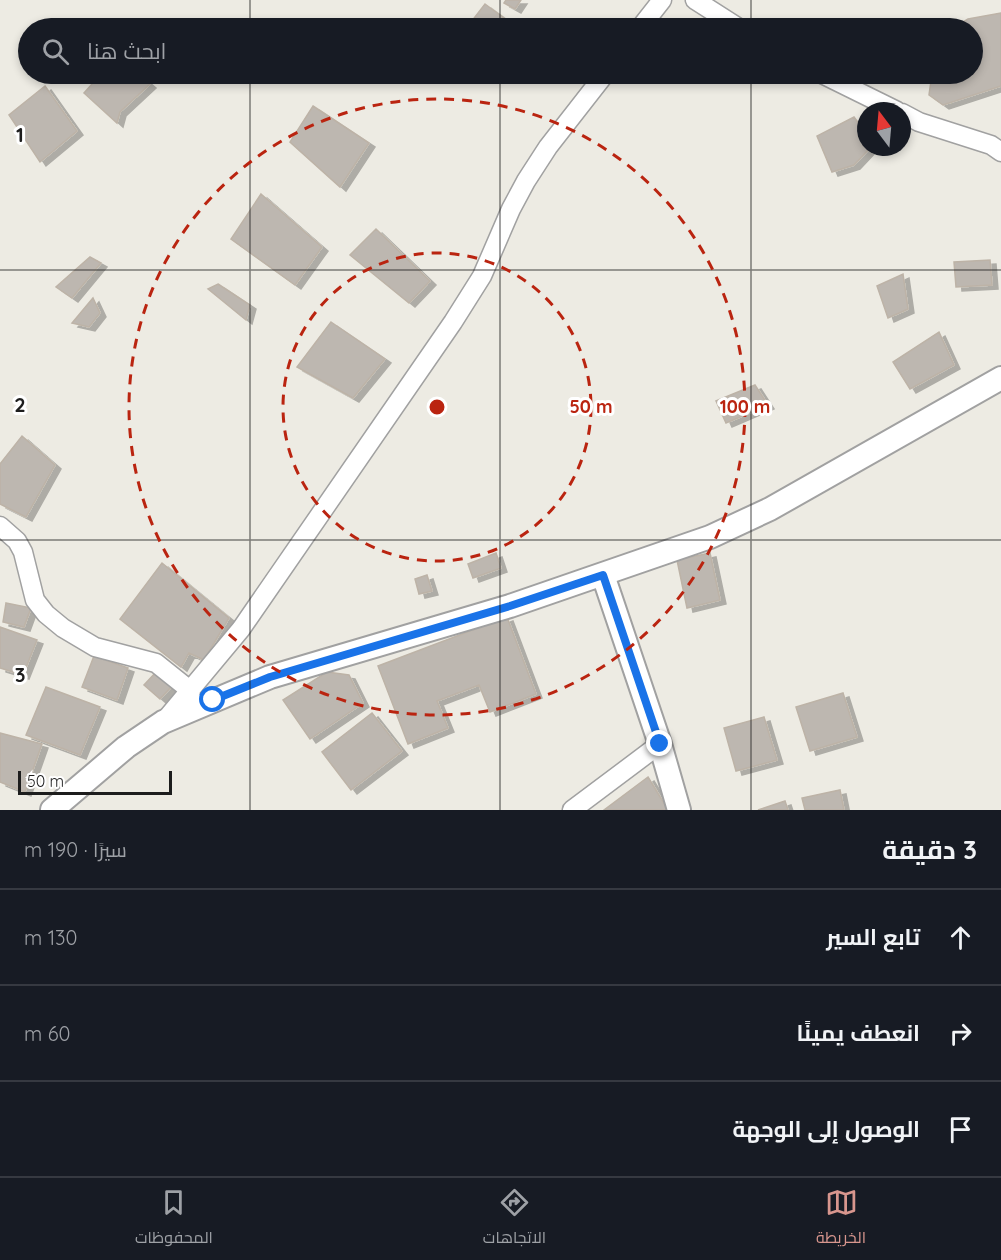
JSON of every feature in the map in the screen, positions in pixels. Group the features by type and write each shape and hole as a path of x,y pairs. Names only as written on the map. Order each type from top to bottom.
{"street":[{"path":"648,18 662,0"},
{"path":"695,0 723,18"},
{"path":"163,722 242,629 453,322 482,276 526,180 548,147 597,84"},
{"path":"842,84 879,102"},
{"path":"911,118 991,145 1001,152"},
{"path":"52,810 126,747 163,722 270,677 510,606 710,537 770,509 1001,378"},
{"path":"0,526 17,541 23,552 33,592 46,614 63,628 95,647 156,663 191,691"},
{"path":"603,575 660,744 679,810"},
{"path":"572,810 660,744"}],"building":[{"path":"506,0 521,0 515,9 504,3"},
{"path":"485,4 504,18 474,18"},
{"path":"1001,13 1001,86 943,105 929,95 931,84 983,84 983,18 974,18"},
{"path":"92,84 150,84 120,112 117,123 84,93"},
{"path":"45,86 77,131 40,162 9,115"},
{"path":"313,106 369,143 340,187 290,142"},
{"path":"854,117 857,121 857,156 862,156 854,165 832,172 817,136"},
{"path":"261,194 322,247 295,285 231,239"},
{"path":"376,229 430,281 409,303 350,255"},
{"path":"90,257 101,263 72,298 56,287"},
{"path":"990,260 992,285 956,287 954,262"},
{"path":"903,274 908,309 888,318 877,286"},
{"path":"218,284 250,305 246,320 208,289"},
{"path":"93,298 100,313 89,327 72,323"},
{"path":"331,322 385,359 353,398 297,367"},
{"path":"939,332 954,365 910,389 893,362"},
{"path":"755,385 768,405 726,423 716,401"},
{"path":"22,436 55,465 26,517 0,504 0,464"},
{"path":"496,553 501,568 473,578 468,564"},
{"path":"710,553 720,600 687,608 677,560"},
{"path":"162,563 229,618 204,660 189,653 181,667 120,619"},
{"path":"427,575 432,591 419,594 415,579"},
{"path":"6,603 31,608 24,627 3,622"},
{"path":"507,617 536,694 490,712 479,685 437,701 448,728 408,744 378,666"},
{"path":"0,627 37,640 23,675 0,668"},
{"path":"94,656 128,668 117,700 82,687"},
{"path":"157,671 173,685 160,699 144,685"},
{"path":"327,672 349,675 363,703 310,739 283,700"},
{"path":"46,687 100,707 80,755 26,735"},
{"path":"843,693 857,737 810,751 796,707"},
{"path":"372,713 402,751 351,790 322,752"},
{"path":"764,717 777,760 736,771 724,728"},
{"path":"0,733 42,744 25,792 0,782"},
{"path":"648,777 668,810 604,810"},
{"path":"840,790 844,810 805,810 802,798"},
{"path":"785,801 788,810 758,810"}],"route":[{"path":"213,700 270,677 510,606 603,575 660,744"}]}
